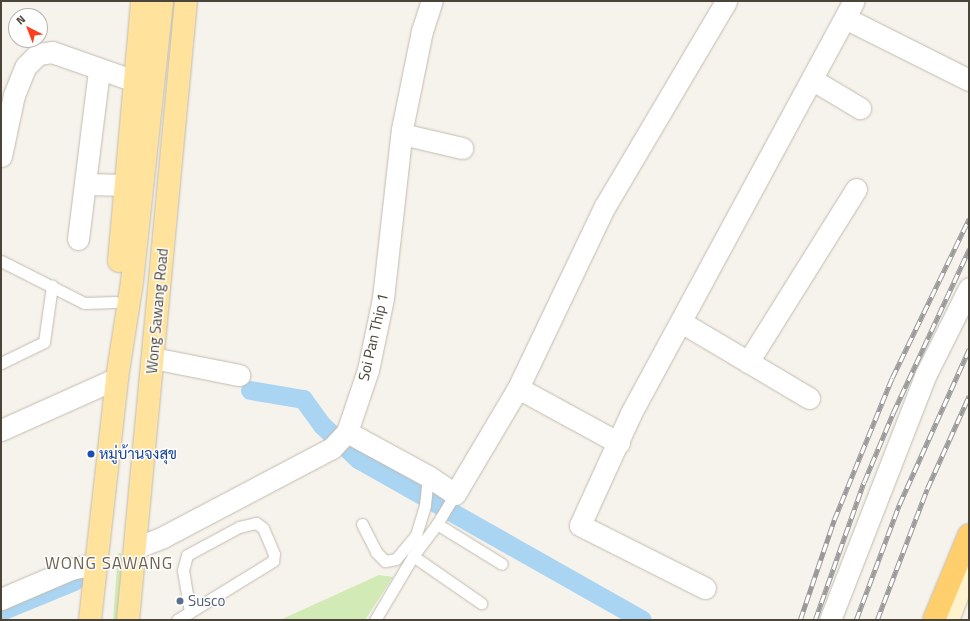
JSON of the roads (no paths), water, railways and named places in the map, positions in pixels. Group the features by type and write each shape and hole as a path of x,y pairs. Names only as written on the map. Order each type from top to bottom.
{"highway":[{"path":"934,620 969,535"}],"main road":[{"name":"Wong Sawang Road","path":"117,373 115,302 142,1"},
{"name":"Wong Sawang Road","path":"90,620 94,564 117,373 132,282 162,1"},
{"name":"Wong Sawang Road","path":"128,620 186,1"},
{"path":"948,620 969,566"}],"street":[{"name":"Soi Pan Thip 1","path":"341,439 368,370 383,298 402,134 422,31 432,1"},
{"path":"134,548 163,537 341,439 427,483 449,504 518,388 605,206 726,1"},
{"path":"705,588 580,525 631,413 850,10 969,80"},
{"path":"1,156 8,93 26,66 38,54 52,52 99,70 135,81"},
{"path":"78,239 99,70"},
{"path":"812,80 860,108"},
{"path":"402,134 462,148"},
{"path":"85,184 126,185"},
{"path":"748,362 856,189"},
{"path":"830,620 926,374 969,288"},
{"path":"681,322 809,398"},
{"path":"153,358 239,375"},
{"path":"1,430 117,373"},
{"path":"518,388 618,443"},
{"path":"1,599 71,569 94,564"}],"lane":[{"path":"1,261 84,303 115,302"},
{"path":"1,363 44,342 52,286"},
{"path":"362,524 376,552 385,561 396,559 416,535 425,505 427,483"},
{"path":"375,620 413,556 437,524 449,504"},
{"path":"178,620 273,561 274,554 263,528 256,523 239,527 187,555 183,570 190,612"},
{"path":"437,524 502,564"},
{"path":"413,556 482,603"}],"waterway":[{"path":"250,390 303,399 322,425 358,459 642,620"},
{"path":"1,611 74,581"}],"railway":[{"path":"800,620 834,520 892,378 969,219"},
{"path":"815,620 864,482 893,413 969,249"},
{"path":"856,620 899,505 969,349"},
{"path":"877,620 927,489 969,396"}],"place":[{"name":"หมู่บ้านจงสุข","path":"91,454"},
{"name":"Susco","path":"180,601"}],"district":[{"name":"WONG SAWANG","path":"109,564"}]}
